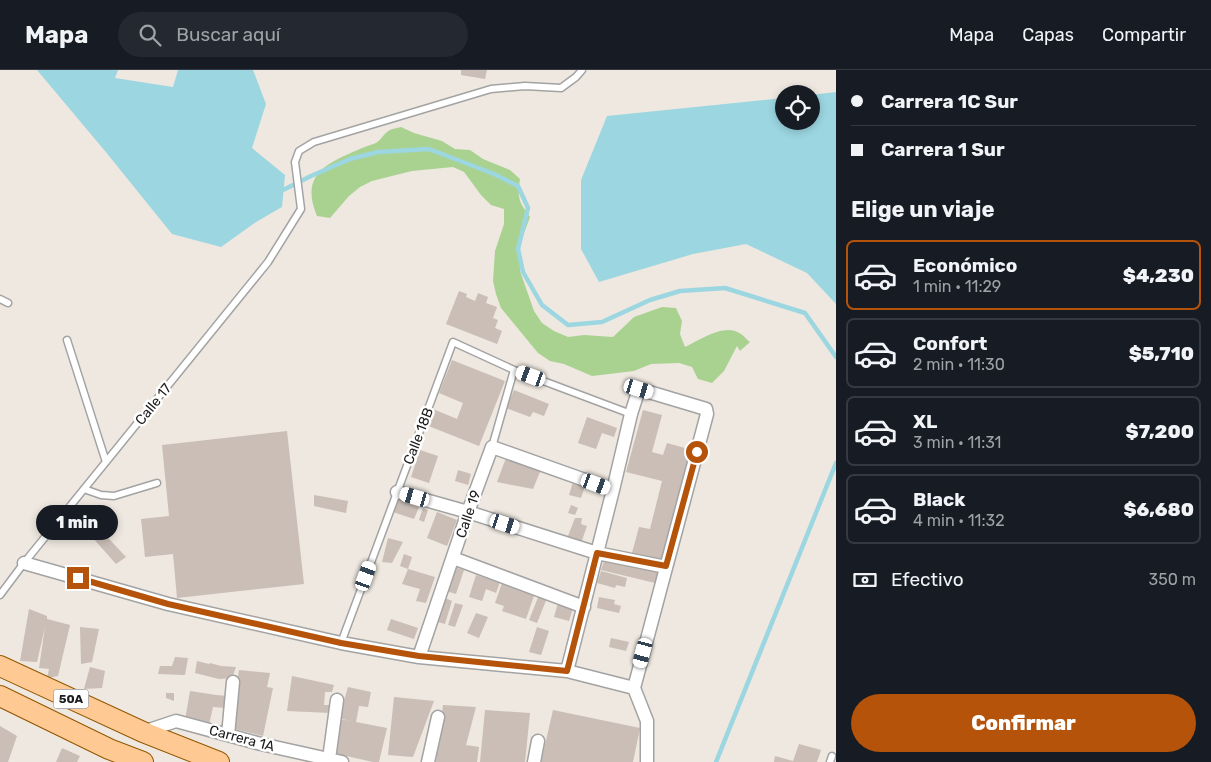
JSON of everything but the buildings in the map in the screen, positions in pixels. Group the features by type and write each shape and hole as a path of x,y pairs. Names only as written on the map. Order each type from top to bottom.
{"main road":[{"name":"50A","path":"0,666 143,732 219,762"},
{"name":"50A","path":"0,696 115,756 143,762"}],"street":[{"path":"567,671 631,414 639,389 706,409 707,414 634,688 647,721 647,762"},
{"path":"492,447 613,490"},
{"name":"Calle 19","path":"419,656 492,447"},
{"path":"397,492 468,512 597,553 666,566"},
{"path":"453,558 584,606"},
{"path":"24,563 168,604 341,643 419,656 567,671 634,688"},
{"path":"228,734 233,682"},
{"path":"329,759 337,700"},
{"path":"428,762 438,717"},
{"name":"Carrera 1A","path":"143,732 176,721 261,744 342,762"},
{"path":"534,762 538,741"}],"lane":[{"name":"Calle 17","path":"0,595 268,262 301,209 295,162 298,151 314,142 491,89 525,86 561,88 576,78 582,70"},
{"path":"0,299 8,303"},
{"path":"67,340 106,462"},
{"name":"Calle 18B","path":"341,643 453,342 514,370"},
{"path":"514,370 631,414"},
{"name":"Calle 19","path":"492,447 514,370"},
{"path":"84,489 101,495 114,496 158,483"}],"green space":[{"path":"401,127 442,141 455,149 470,150 483,159 510,170 520,179 520,200 530,217 520,244 520,271 534,311 542,323 554,331 568,337 584,335 613,337 634,317 662,307 676,308 682,321 680,334 685,347 713,333 728,330 741,334 750,342 740,351 737,346 724,371 712,383 698,379 692,367 679,363 651,364 634,371 592,376 564,364 550,361 538,353 501,308 496,294 493,281 495,251 504,224 504,209 491,205 464,172 453,167 412,171 372,181 360,187 349,196 330,218 317,216 312,201 312,189 314,180 320,172 338,159 376,143 388,131"}],"water":[{"path":"37,70 118,70 115,78 173,87 178,70 253,70 266,104 252,148 285,175 282,207 256,222 221,247 172,234"},
{"path":"836,92 836,304 807,273 746,244 693,254 599,282 581,249 581,180 607,116 775,99 775,130 820,130 820,94"}],"waterway":[{"path":"279,189 283,190 350,159 378,152 429,149 494,174 518,186 528,208 518,249 523,272 542,305 568,325 602,322 650,300 680,291 725,288 805,313 836,357"},
{"path":"716,762 836,463"}],"route":[{"path":"78,578 168,604 341,643 419,656 567,671 597,553 666,566 697,452"}]}
